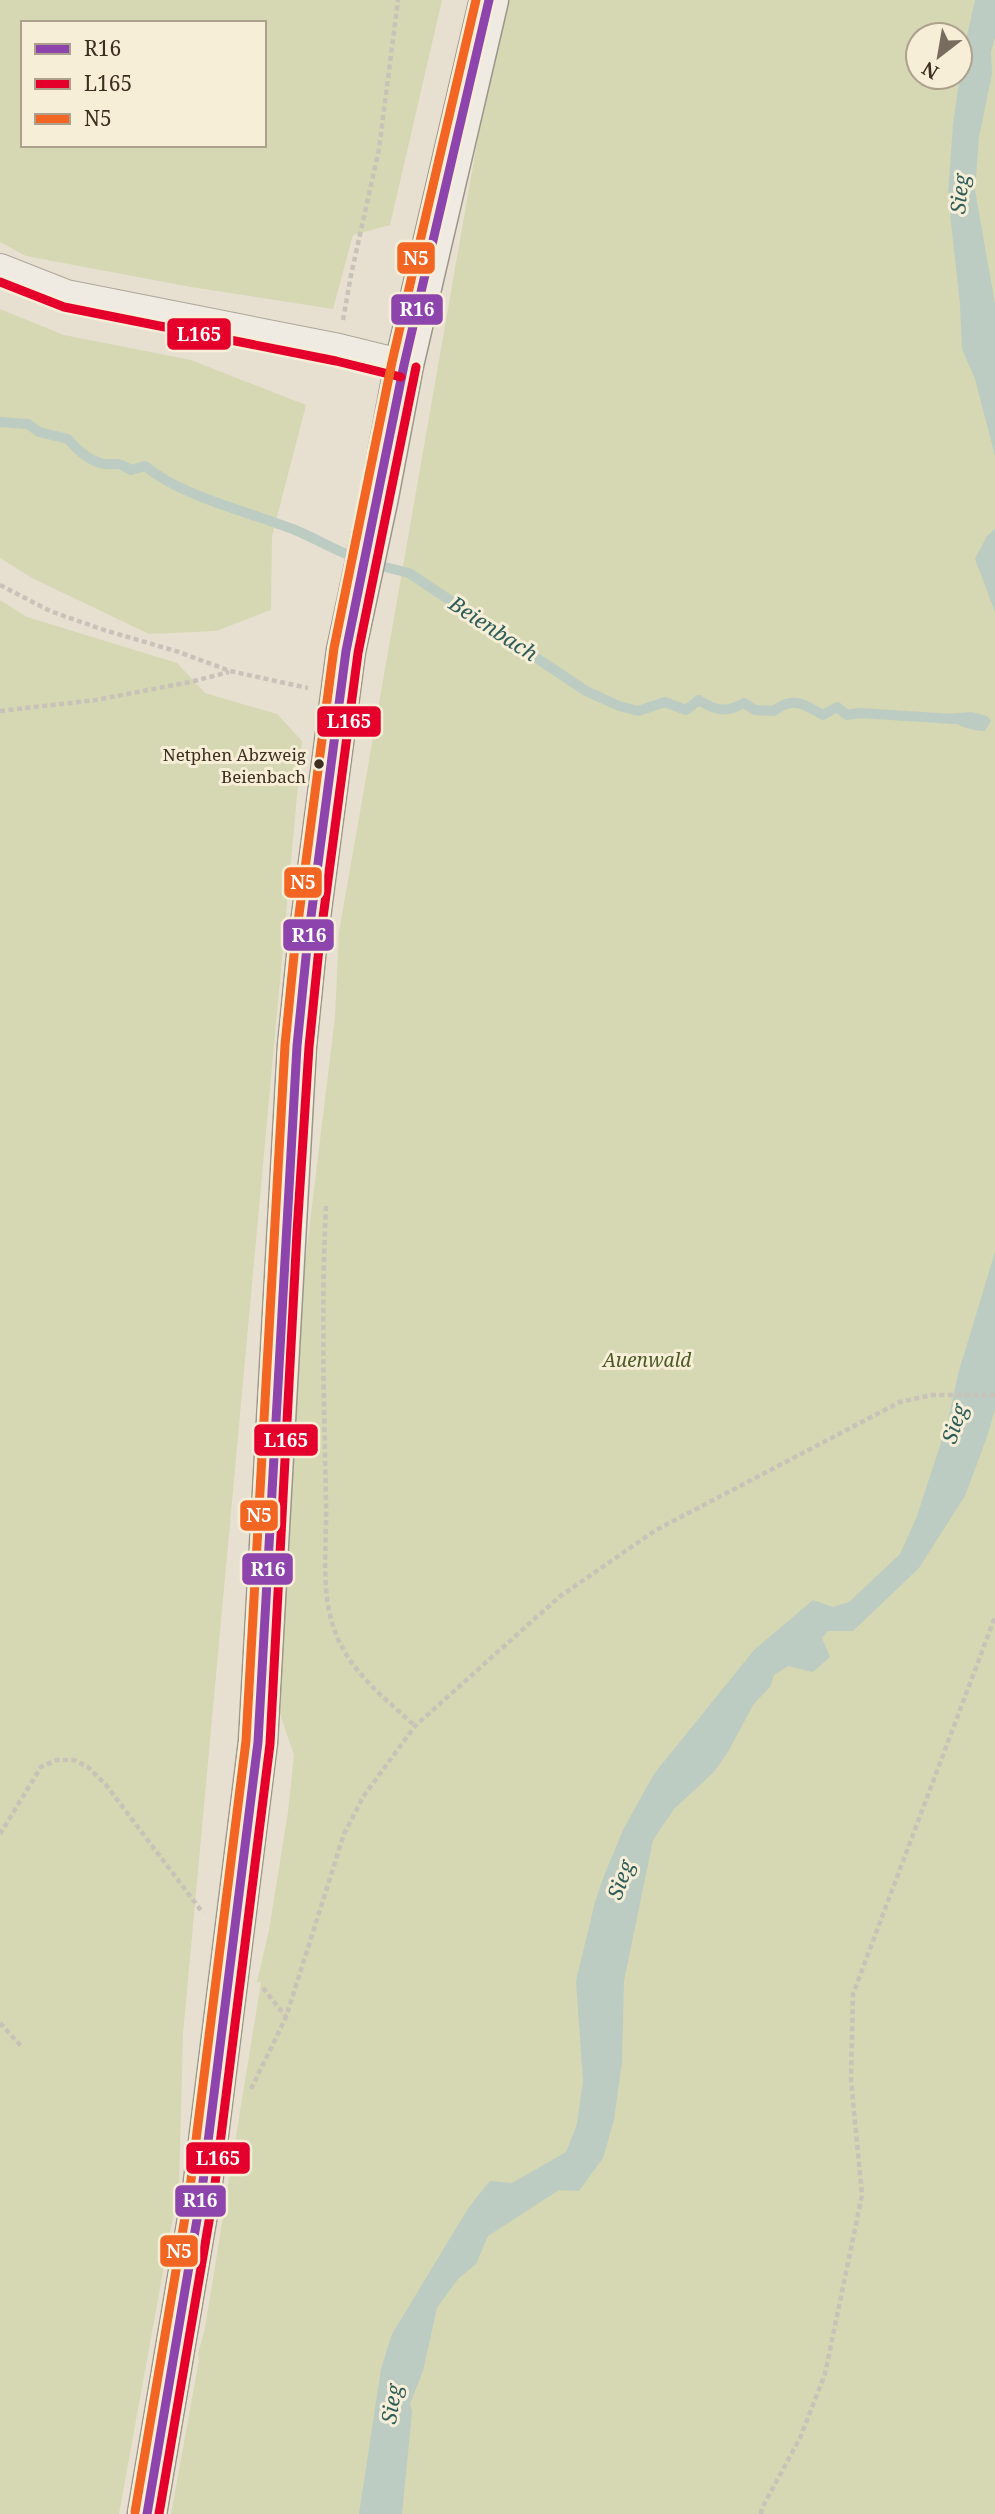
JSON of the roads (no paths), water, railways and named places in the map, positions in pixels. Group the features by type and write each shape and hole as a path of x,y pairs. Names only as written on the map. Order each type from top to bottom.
{"main road":[{"path":"147,2514 202,2190 258,1742 297,1046 345,651 379,497 404,365 489,0"}],"street":[{"path":"0,268 66,295 339,349 404,365"}],"water":[{"name":"Sieg","path":"975,0 995,0 992,74 979,137 975,190 995,304 995,456 975,379 962,349 948,195 958,91 974,91 974,21 970,21"},
{"path":"995,529 995,612 975,559 987,536"},
{"path":"971,712 987,716 991,721 985,731 942,718 946,714"},
{"name":"Sieg","path":"995,1252 995,1409 965,1496 919,1568 853,1631 828,1631 822,1638 830,1657 813,1672 788,1666 774,1675 770,1687 753,1705 728,1752 713,1773 674,1809 653,1840 624,1981 622,2062 614,2120 603,2158 579,2191 559,2190 488,2236 476,2264 458,2279 437,2308 423,2371 410,2403 412,2412 402,2514 359,2514 381,2369 392,2334 469,2207 490,2181 512,2183 566,2152 577,2124 583,2081 576,1981 595,1902 624,1828 654,1774 754,1650 813,1600 833,1607 849,1602 900,1554 917,1516 948,1421 958,1374"}],"waterway":[{"name":"Beienbach","path":"0,422 28,424 39,432 68,439 99,463 120,464 131,470 145,466 178,487 295,530 359,559"},
{"name":"Beienbach","path":"373,564 409,573 586,691 619,706 638,711 665,702 686,710 699,700 710,707 721,709 744,703 755,710 774,711 781,706 798,703 823,715 837,707 847,715 860,713 953,719"}],"place":[{"name":"Netphen Abzweig Beienbach","path":"319,764"}],"park label":[{"name":"Auenwald","path":"647,1360"}]}
